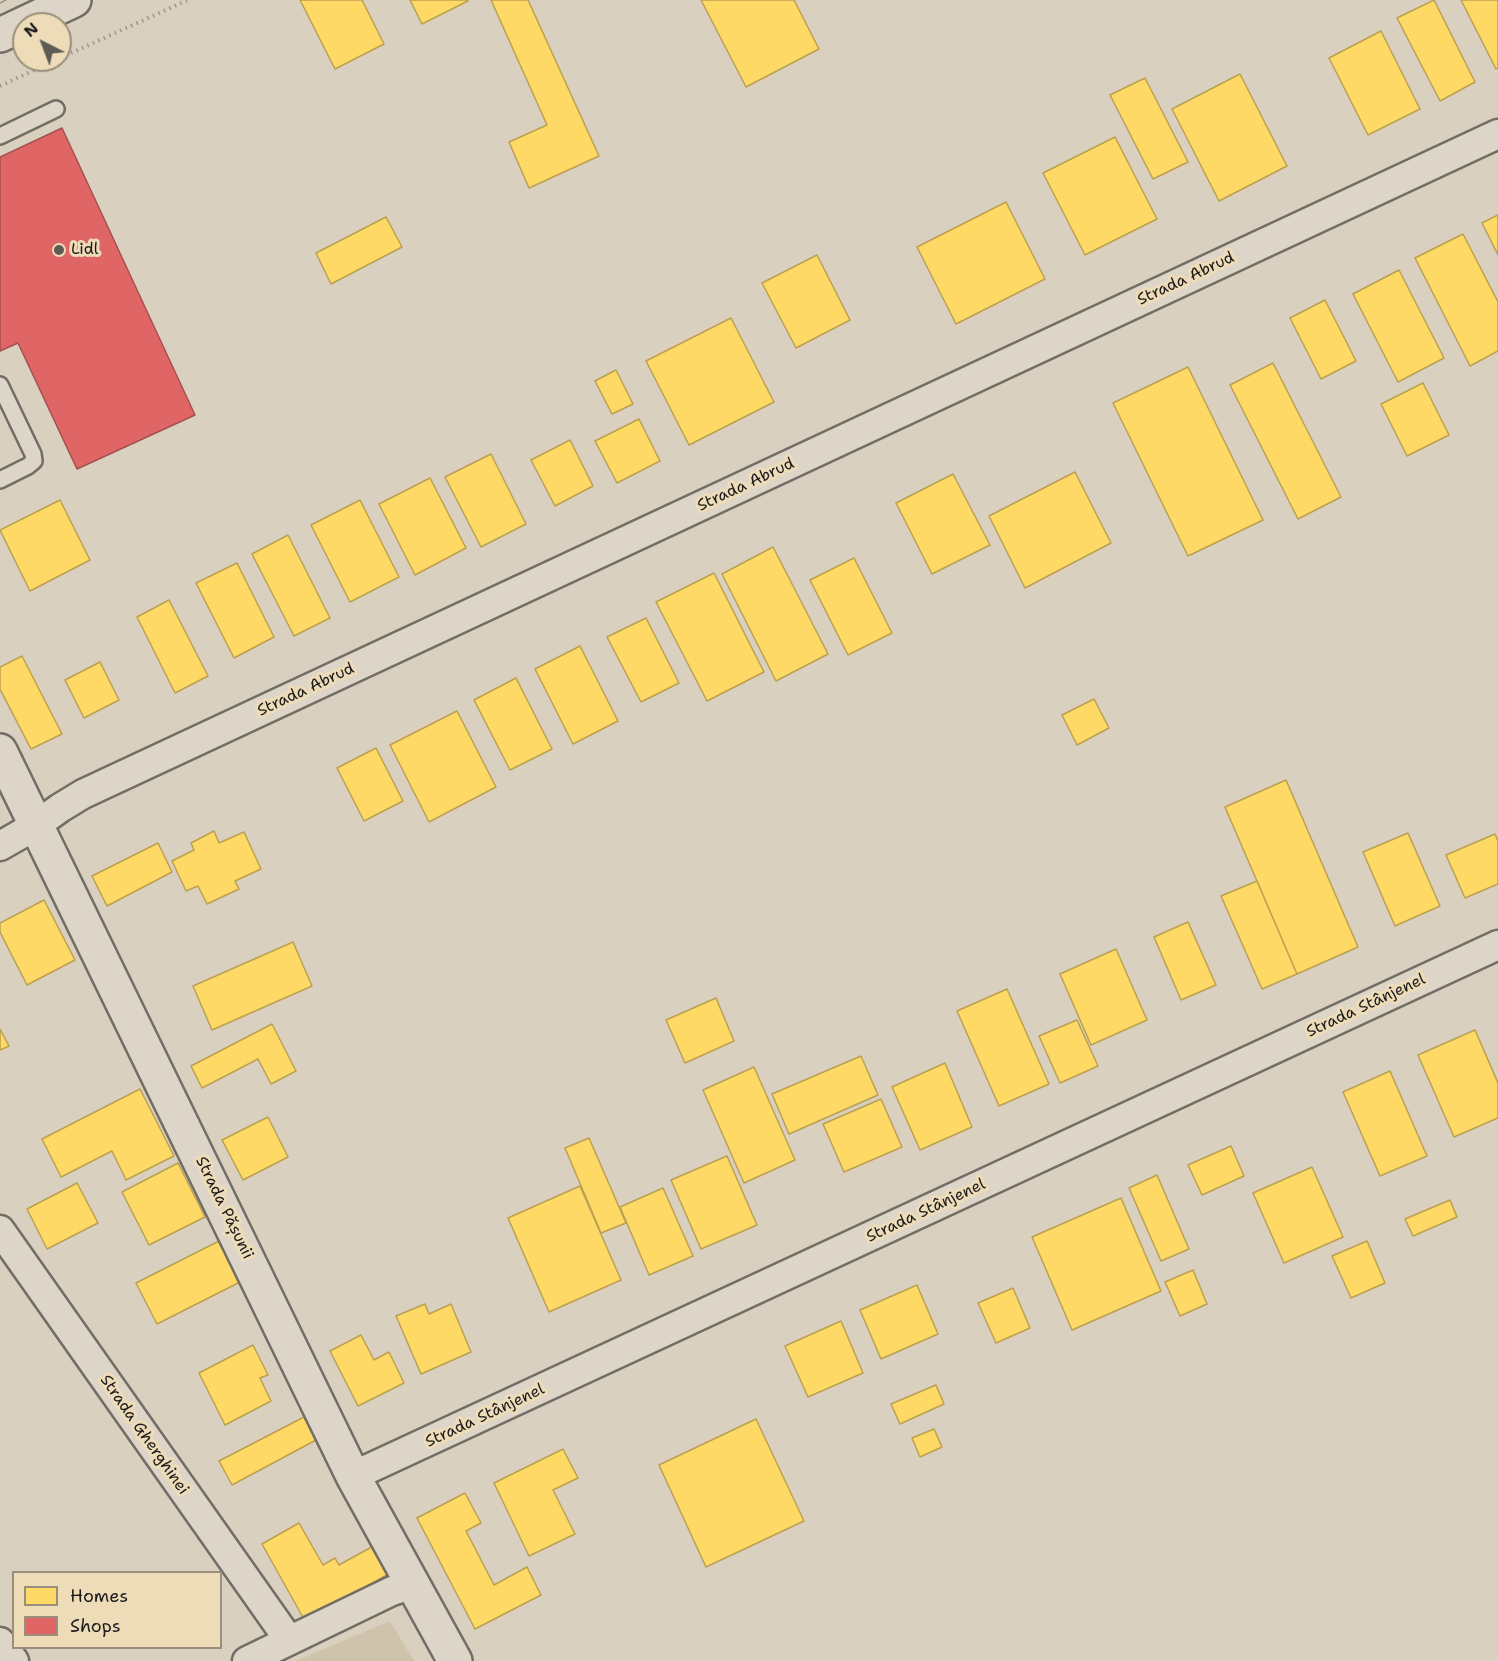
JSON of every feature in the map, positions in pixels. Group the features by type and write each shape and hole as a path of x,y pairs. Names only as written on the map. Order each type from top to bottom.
{"street":[{"path":"0,35 74,0"},
{"name":"Strada Abrud","path":"0,846 84,794 1498,134"},
{"name":"Strada Pășunii","path":"0,751 353,1476 455,1661"},
{"name":"Strada Stânjenel","path":"353,1476 1498,945"},
{"name":"Strada Gherghinei","path":"0,1230 289,1640"},
{"path":"247,1661 412,1584"},
{"path":"0,1642 14,1661"}],"lane":[{"path":"0,136 56,110"},
{"path":"0,385 33,454 34,461 0,480"}],"path":[{"path":"72,53 188,0"},
{"path":"0,86 30,72"}],"shaded area":[{"path":"390,1621 414,1661 295,1661 298,1660"}],"building: Homes":[{"path":"300,0 362,0 384,44 335,69"},
{"path":"410,0 467,0 468,1 422,24"},
{"path":"491,0 528,0 599,156 529,188 509,142 547,125"},
{"path":"701,0 794,0 819,49 746,87"},
{"path":"1434,0 1475,82 1440,101 1397,18"},
{"path":"1461,0 1498,0 1498,68 1496,69"},
{"path":"1381,31 1420,109 1368,135 1329,58"},
{"path":"1240,74 1287,166 1219,201 1172,109"},
{"path":"1145,78 1188,162 1153,179 1110,95"},
{"path":"1115,137 1157,219 1085,255 1043,173"},
{"path":"1006,202 1045,279 956,324 917,247"},
{"path":"1498,215 1498,255 1482,223"},
{"path":"386,217 402,247 331,284 316,253"},
{"path":"1463,234 1498,302 1498,351 1470,366 1415,258"},
{"path":"817,255 850,320 796,348 762,283"},
{"path":"1399,270 1444,358 1398,382 1353,294"},
{"path":"1325,300 1356,361 1321,379 1290,318"},
{"path":"731,318 774,402 689,445 646,361"},
{"path":"1273,363 1341,497 1298,519 1230,385"},
{"path":"1188,367 1263,520 1188,556 1113,403"},
{"path":"616,370 633,404 612,414 595,381"},
{"path":"1423,383 1449,435 1407,456 1381,404"},
{"path":"639,419 660,461 617,483 595,441"},
{"path":"570,440 593,486 555,506 531,460"},
{"path":"491,454 526,524 481,547 445,477"},
{"path":"1075,472 1111,543 1025,588 989,516"},
{"path":"953,474 990,545 932,574 896,503"},
{"path":"430,478 466,548 415,575 379,504"},
{"path":"60,500 90,560 30,591 0,530"},
{"path":"360,500 399,577 350,602 311,525"},
{"path":"288,535 330,618 294,636 252,554"},
{"path":"773,547 828,654 776,681 722,574"},
{"path":"854,558 892,633 848,655 810,580"},
{"path":"237,563 274,637 234,658 196,583"},
{"path":"714,573 764,672 707,701 656,602"},
{"path":"169,600 208,676 175,693 137,617"},
{"path":"646,618 679,683 641,702 607,637"},
{"path":"580,646 618,721 573,744 535,669"},
{"path":"22,656 62,734 31,749 0,689 0,667"},
{"path":"100,662 119,700 84,718 65,680"},
{"path":"516,678 552,749 510,770 474,700"},
{"path":"1094,699 1109,728 1077,745 1062,715"},
{"path":"457,711 496,787 429,822 390,745"},
{"path":"376,748 403,801 364,821 337,768"},
{"path":"1286,780 1358,947 1297,974 1225,807"},
{"path":"214,831 219,843 244,832 261,869 235,881 239,889 207,904 198,886 186,891 172,861 194,850 191,843"},
{"path":"1408,833 1440,906 1395,926 1363,852"},
{"path":"1495,834 1498,841 1498,884 1465,898 1446,855"},
{"path":"158,843 172,872 107,906 92,876"},
{"path":"1257,881 1297,974 1262,989 1221,896"},
{"path":"44,900 75,960 27,985 0,932 0,923"},
{"path":"1188,922 1216,985 1181,1000 1154,937"},
{"path":"293,942 312,986 212,1030 193,986"},
{"path":"1116,949 1147,1020 1091,1045 1060,974"},
{"path":"1007,989 1049,1084 999,1106 957,1011"},
{"path":"716,998 734,1041 685,1063 666,1020"},
{"path":"1077,1020 1098,1066 1060,1083 1039,1036"},
{"path":"272,1024 296,1071 271,1084 258,1059 202,1088 191,1066"},
{"path":"0,1029 9,1046 0,1050"},
{"path":"1475,1030 1498,1083 1498,1118 1454,1137 1418,1055"},
{"path":"861,1056 878,1095 789,1134 772,1094"},
{"path":"945,1063 972,1127 920,1150 892,1087"},
{"path":"754,1067 795,1160 744,1183 703,1090"},
{"path":"1390,1071 1427,1156 1380,1176 1343,1092"},
{"path":"140,1089 174,1156 126,1180 112,1151 61,1177 42,1139"},
{"path":"881,1099 902,1147 844,1172 823,1124"},
{"path":"268,1117 288,1157 243,1180 222,1140"},
{"path":"589,1138 626,1223 601,1233 565,1148"},
{"path":"1231,1146 1244,1176 1202,1195 1188,1165"},
{"path":"727,1156 757,1225 701,1249 671,1180"},
{"path":"178,1163 205,1217 149,1245 122,1192"},
{"path":"1312,1167 1343,1237 1284,1263 1253,1193"},
{"path":"1157,1175 1189,1249 1161,1261 1129,1188"},
{"path":"77,1183 98,1223 47,1249 27,1209"},
{"path":"580,1186 621,1280 549,1312 508,1218"},
{"path":"663,1188 693,1256 649,1275 620,1207"},
{"path":"1121,1198 1161,1291 1072,1330 1032,1237"},
{"path":"1450,1200 1457,1217 1413,1236 1405,1219"},
{"path":"219,1241 240,1282 157,1324 136,1283"},
{"path":"1367,1241 1385,1283 1351,1298 1332,1256"},
{"path":"1193,1270 1207,1304 1180,1316 1165,1282"},
{"path":"917,1285 938,1334 881,1359 860,1310"},
{"path":"1013,1288 1030,1328 996,1343 978,1303"},
{"path":"425,1304 429,1314 451,1304 471,1352 421,1374 396,1316"},
{"path":"841,1321 863,1373 808,1397 785,1346"},
{"path":"361,1335 374,1360 389,1352 404,1383 358,1406 330,1351"},
{"path":"253,1345 268,1375 260,1378 271,1401 225,1425 199,1373"},
{"path":"936,1385 944,1404 900,1424 891,1404"},
{"path":"304,1417 316,1440 232,1485 219,1461"},
{"path":"756,1419 804,1521 706,1567 659,1465"},
{"path":"934,1429 942,1447 920,1457 912,1438"},
{"path":"563,1449 578,1478 553,1490 575,1534 529,1556 494,1483"},
{"path":"465,1493 481,1523 466,1531 494,1585 527,1567 541,1595 475,1629 417,1518"},
{"path":"299,1523 323,1565 335,1558 339,1565 377,1544 392,1572 305,1621 262,1544"}],"building: Shops":[{"name":"Lidl","path":"62,128 195,415 77,469 18,343 0,351 0,157"}],"tram line":[{"path":"0,3 6,0"}],"place":[{"name":"Lidl","path":"59,250"}]}
